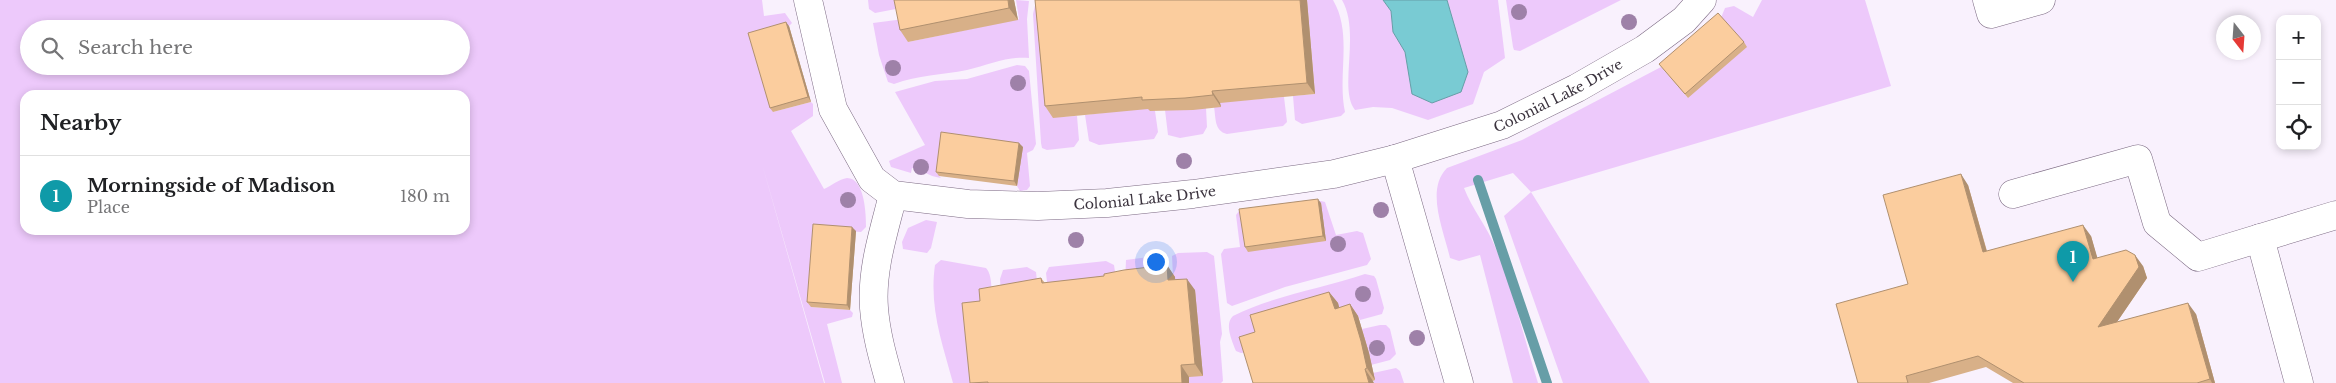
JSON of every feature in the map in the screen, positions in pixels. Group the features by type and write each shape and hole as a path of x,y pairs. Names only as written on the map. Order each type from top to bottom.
{"street":[{"path":"808,0 833,109 872,179 892,195 875,273 874,307 879,345 890,383"},
{"name":"Colonial Lake Drive","path":"892,195 998,206 1107,203 1334,174 1395,159 1502,124 1578,88 1645,49 1684,20 1702,0"},
{"path":"1987,0 1991,14 2041,0"},
{"path":"1395,159 1459,383"},
{"path":"2013,194 2138,159 2157,223 2198,257 2336,215"},
{"path":"2260,238 2299,383"}],"shaded area":[{"path":"0,0 762,0 764,16 785,13 792,23 789,26 773,112 811,102 813,104 813,116 791,131 824,189 847,178 853,180 861,190 866,214 866,227 861,232 817,229 811,307 850,310 853,313 852,317 827,324 842,383 825,383 762,164 824,383 0,383"},
{"path":"868,0 900,0 901,8 875,13 869,9"},
{"path":"1016,0 1029,1 1027,19 1029,58 1006,60 967,70 921,77 894,84 888,82 879,55 873,23 904,19 908,42 1019,19"},
{"path":"1307,0 1333,0 1339,13 1343,41 1343,98 1345,112 1341,116 1302,124 1295,120 1293,96 1315,94"},
{"path":"1342,0 1383,0 1391,11 1393,32 1405,52 1412,94 1449,6 1447,0 1498,0 1505,58 1484,72 1473,104 1428,120 1392,108 1373,107 1355,110 1350,101 1348,89 1350,28"},
{"path":"1506,0 1621,0 1520,51 1514,50 1513,47"},
{"path":"1762,0 1865,0 1891,86 1531,192 1513,173 1464,188 1493,241 1514,299 1538,383 1513,383 1480,255 1459,261 1450,258 1438,211 1437,199 1437,188 1447,168 1522,140 1661,67 1688,98 1725,8 1734,6 1753,17"},
{"path":"1036,1 1053,117 1077,116 1079,140 1074,147 1047,150 1042,148 1033,14"},
{"path":"1017,65 1025,66 1029,71 1036,144 1033,150 1027,153 1030,186 1027,190 1020,191 1017,186 1022,148 939,176 941,178 912,168 911,173 891,167 889,161 925,145 895,92 935,81 967,79"},
{"path":"1284,97 1287,122 1283,126 1227,134 1218,127 1214,107 1220,102"},
{"path":"1150,107 1155,111 1158,132 1154,139 1099,145 1089,141 1085,115"},
{"path":"1206,108 1207,127 1203,134 1180,138 1168,135 1165,110"},
{"path":"1531,192 1650,383 1563,383 1504,216"},
{"path":"1325,202 1336,235 1357,231 1363,233 1371,259 1367,265 1285,287 1232,306 1227,303 1221,254 1224,249 1240,247 1236,215 1239,211"},
{"path":"926,220 937,222 931,248 927,253 903,249 902,242 908,228"},
{"path":"1207,252 1214,256 1222,334 1220,342 1223,381 1221,383 1189,383 1173,277 1172,256 1178,253"},
{"path":"1156,256 1162,261 1163,278 1125,283 1126,260"},
{"path":"941,260 986,268 990,276 991,305 989,323 977,383 953,383 935,310 935,265"},
{"path":"1106,261 1114,265 1117,285 1048,291 1046,273 1049,267"},
{"path":"1027,267 1036,272 1038,291 1001,294 1000,279 1003,270"},
{"path":"1365,274 1374,276 1376,279 1384,308 1382,314 1360,320 1358,316 1343,321 1337,303 1259,327 1248,352 1241,353 1236,351 1229,328 1230,319 1233,316 1282,297"},
{"path":"1386,325 1390,329 1396,354 1390,360 1371,365 1362,329"},
{"path":"1396,368 1400,371 1404,383 1374,383 1373,373"}],"water":[{"path":"1383,0 1447,0 1468,72 1461,92 1432,103 1412,94 1405,52 1393,32 1391,11"}],"building":[{"path":"894,0 1008,0 1009,8 900,30"},
{"path":"1035,0 1300,0 1307,83 1212,91 1213,95 1185,98 1142,100 1142,97 1045,106"},
{"path":"1718,13 1744,42 1685,94 1659,64"},
{"path":"786,22 808,97 770,108 748,33"},
{"path":"941,132 1019,143 1014,181 936,172"},
{"path":"1961,174 1983,252 2083,225 2093,259 2126,250 2135,255 2139,267 2098,327 2188,303 2210,379 2197,383 2024,383 1978,356 1906,376 1908,383 1858,383 1836,304 1908,284 1883,195"},
{"path":"1318,199 1323,236 1245,247 1239,209"},
{"path":"813,224 852,227 847,305 807,302"},
{"path":"1167,265 1168,280 1187,279 1195,364 1181,365 1182,383 970,383 962,303 980,301 979,289 1041,278 1042,283 1104,276 1104,274 1124,270"},
{"path":"1329,292 1335,309 1350,304 1361,341 1369,383 1253,383 1239,337 1255,332 1250,315"}],"waterway":[{"path":"1478,180 1547,383"}],"place":[{"name":"Morningside of Madison","path":"2073,282"}]}
